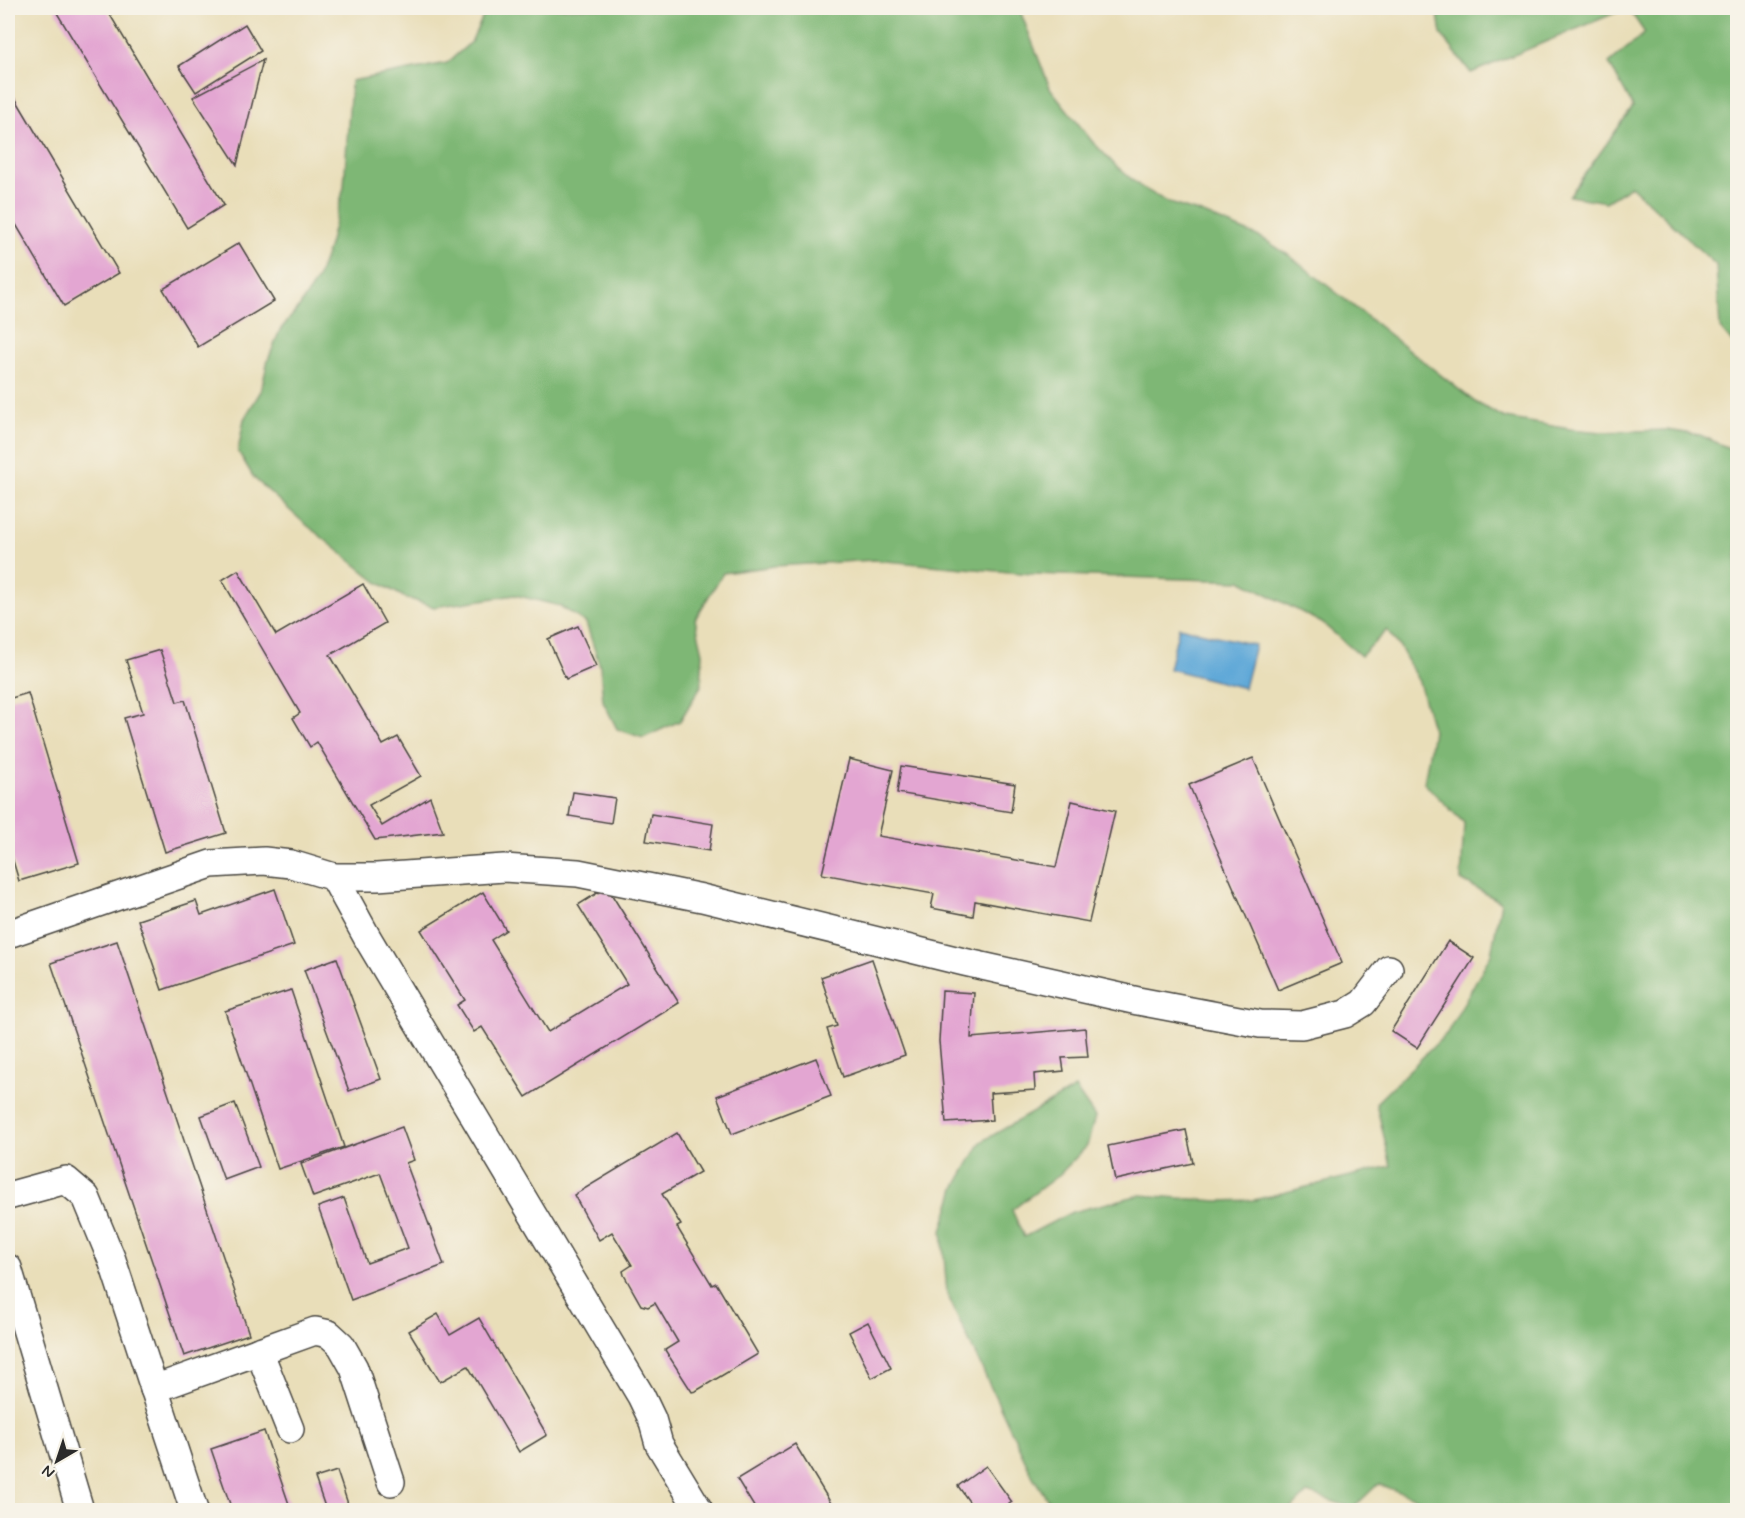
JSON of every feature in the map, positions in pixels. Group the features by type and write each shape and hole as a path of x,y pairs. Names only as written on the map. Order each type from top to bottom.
{"street":[{"path":"8,934 211,864 273,862 291,864 334,877 377,877 504,868 578,873 702,897 964,962 1138,1001 1260,1024 1302,1025 1345,1014 1363,1003 1389,969"},
{"path":"334,877 368,939 641,1396 652,1419 659,1444 699,1510"},
{"path":"8,1196 66,1180 86,1197 112,1260 194,1510"},
{"path":"8,1268 80,1510"},
{"path":"154,1389 315,1331 329,1334 341,1346 354,1368 391,1482"},
{"path":"259,1351 290,1429"}],"green space":[{"path":"487,8 1019,8 1050,88 1091,140 1115,165 1141,187 1169,203 1201,213 1262,238 1290,256 1475,402 1505,418 1570,429 1602,432 1667,430 1700,435 1731,449 1737,455 1737,1510 1448,1510 1378,1484 1353,1508 1307,1493 1290,1510 1054,1510 1033,1477 947,1294 942,1231 955,1188 981,1142 1075,1088 1095,1117 1087,1146 1060,1174 1012,1210 1024,1237 1072,1212 1140,1195 1218,1201 1254,1200 1391,1166 1376,1103 1447,1033 1491,954 1501,902 1461,880 1464,823 1424,783 1433,731 1419,682 1400,647 1387,630 1361,656 1322,623 1242,581 1032,574 874,560 775,566 723,573 695,619 703,653 701,686 680,721 643,738 617,729 603,701 600,666 586,623 560,606 515,595 434,607 404,597 377,582 303,522 254,478 238,451 244,419 261,391 268,360 280,330 300,306 317,279 328,249 344,187 351,81 447,63 471,42"},
{"path":"1437,8 1627,8 1471,73 1441,34"},
{"path":"1628,8 1737,8 1737,348 1720,328 1716,265 1631,186 1606,202 1569,196 1633,107 1609,63 1645,33"}],"water":[{"path":"1179,627 1255,645 1244,688 1169,669"}],"building":[{"path":"54,8 106,8 224,205 187,228"},
{"path":"245,24 261,51 196,92 179,66"},
{"path":"263,60 237,165 193,97"},
{"path":"11,91 119,273 64,306 8,211 8,93"},
{"path":"239,243 274,301 198,347 163,289"},
{"path":"238,570 276,635 363,584 385,623 330,655 383,745 398,737 421,776 369,805 382,826 430,797 443,832 375,840 317,742 310,747 293,718 300,713 222,580"},
{"path":"578,626 596,666 566,679 548,639"},
{"path":"160,650 177,702 185,700 226,833 165,852 124,718 143,713 126,660"},
{"path":"28,693 79,863 19,881 8,844 8,699"},
{"path":"1253,758 1342,963 1278,990 1189,785"},
{"path":"849,759 893,770 878,836 1056,867 1072,801 1115,811 1089,922 975,901 973,916 931,908 934,894 822,874"},
{"path":"901,766 1015,784 1011,812 897,793"},
{"path":"573,792 615,798 611,823 569,816"},
{"path":"651,814 713,824 709,851 646,841"},
{"path":"607,887 679,1003 526,1097 482,1027 474,1032 457,1005 465,1000 421,930 483,892 506,930 491,940 548,1032 627,984 578,905"},
{"path":"275,889 294,945 162,990 138,920 196,901 201,915"},
{"path":"117,941 249,1334 184,1356 51,963"},
{"path":"1448,941 1474,958 1417,1048 1391,1031"},
{"path":"337,958 381,1079 349,1091 304,970"},
{"path":"872,959 905,1055 843,1077 827,1029 837,1026 821,977"},
{"path":"291,990 344,1147 278,1169 225,1011"},
{"path":"942,991 974,993 971,1038 1085,1028 1088,1057 1062,1058 1064,1071 1034,1074 1035,1090 990,1093 992,1120 946,1123 939,1041"},
{"path":"816,1058 831,1096 732,1134 717,1096"},
{"path":"235,1103 259,1167 224,1180 201,1116"},
{"path":"402,1127 414,1160 406,1163 444,1265 351,1300 318,1207 344,1198 367,1263 408,1248 380,1173 313,1197 301,1164"},
{"path":"1186,1130 1193,1163 1115,1180 1108,1146"},
{"path":"677,1133 700,1172 662,1194 681,1225 677,1227 712,1285 716,1283 758,1354 692,1392 665,1350 678,1342 655,1303 648,1307 641,1305 623,1271 632,1265 612,1232 599,1240 574,1195"},
{"path":"438,1314 450,1335 479,1318 547,1435 519,1452 468,1366 440,1382 409,1331"},
{"path":"868,1322 891,1368 872,1378 849,1332"},
{"path":"264,1431 291,1510 232,1510 211,1449"},
{"path":"795,1444 835,1510 756,1510 737,1479"},
{"path":"986,1466 1012,1502 1000,1510 975,1510 958,1486"},
{"path":"337,1471 350,1510 326,1510 315,1478"}]}
